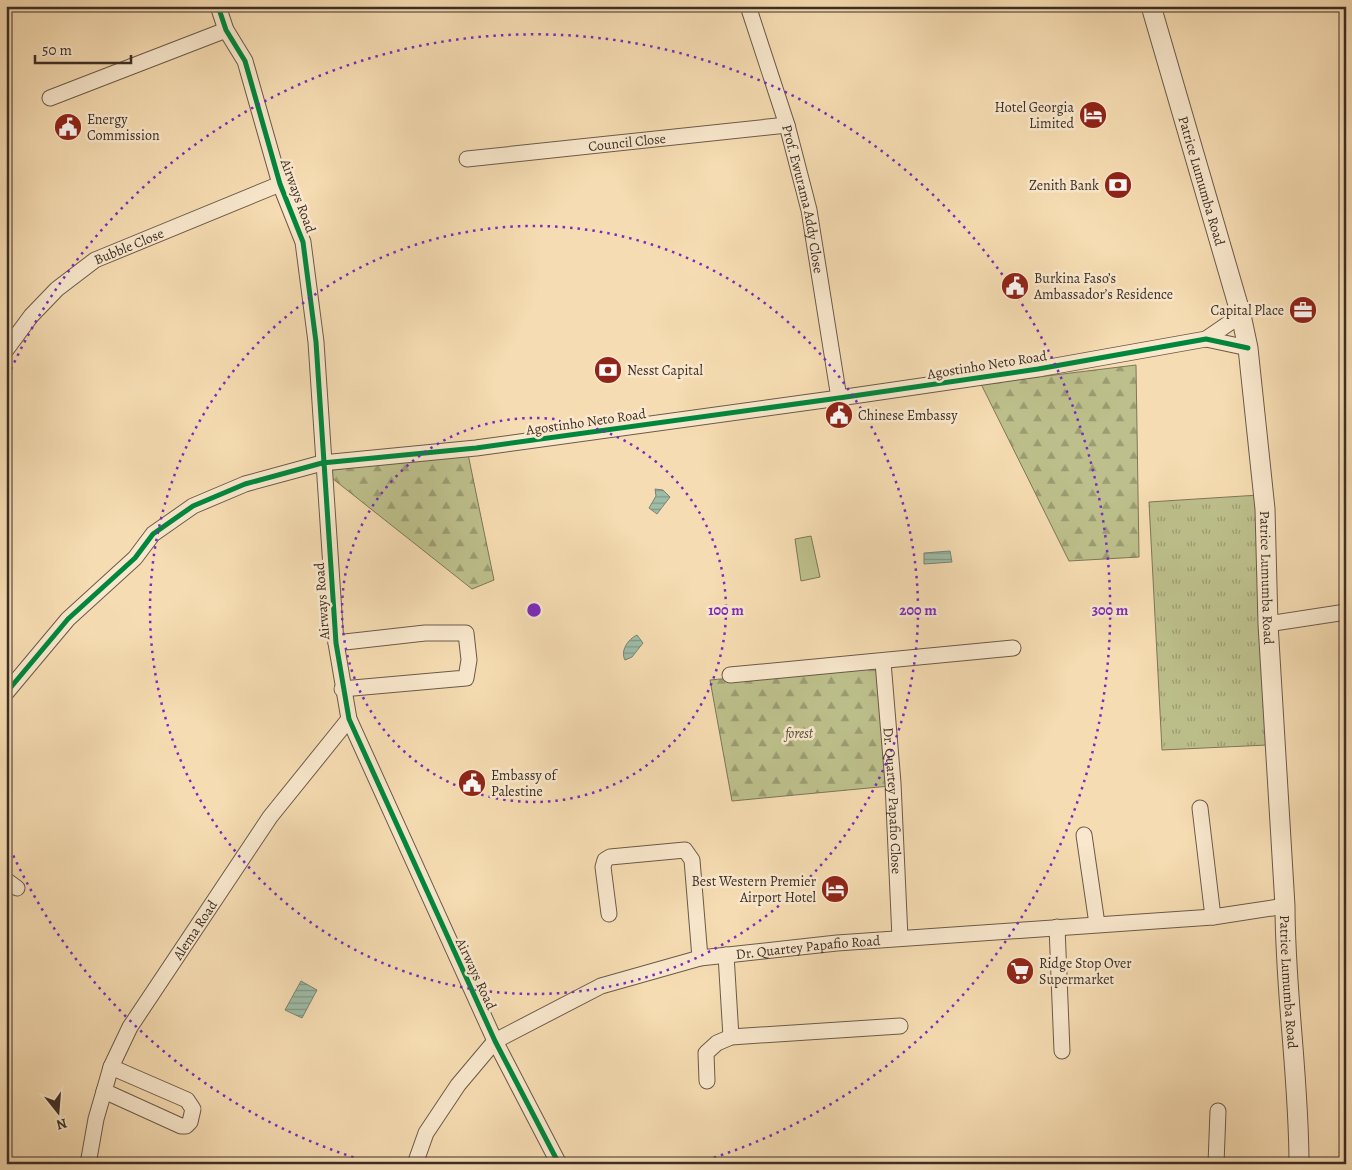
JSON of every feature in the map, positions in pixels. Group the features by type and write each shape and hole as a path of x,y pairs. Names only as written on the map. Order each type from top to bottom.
{"street":[{"name":"Airways Road","path":"218,6 226,30 245,61 280,184 303,242 316,342 322,463 336,643 342,690 349,719 495,1041 559,1164"},
{"name":"Prof. Ewurama Addy Close","path":"748,6 787,126 811,219 839,398"},
{"name":"Patrice Lumumba Road","path":"1151,6 1241,315 1248,348 1265,509 1268,624 1285,906 1285,942 1299,1106 1300,1164"},
{"path":"50,98 226,30"},
{"name":"Council Close","path":"467,159 787,126"},
{"name":"Bubble Close","path":"6,350 32,316 57,289 96,260 280,184"},
{"name":"Agostinho Neto Road","path":"1206,339 1241,315"},
{"name":"Agostinho Neto Road","path":"6,693 68,619 136,558 153,534 193,506 245,484 322,463 476,448 839,398 1038,369 1206,339 1248,348"},
{"path":"1268,624 1346,612"},
{"path":"336,643 425,633 466,633 469,660 466,678 342,690"},
{"path":"730,675 883,662 1013,648"},
{"name":"Dr. Quartey Papafio Close","path":"883,662 893,783 900,938"},
{"name":"Alema Road","path":"88,1164 96,1119 111,1068 130,1027 270,816 349,719"},
{"path":"1200,808 1213,917"},
{"path":"1084,835 1097,924"},
{"path":"609,914 604,867 605,860 610,857 685,850 692,860 700,958"},
{"name":"Dr. Quartey Papafio Road","path":"416,1164 426,1133 458,1085 495,1041 600,986 700,958 900,938 1213,917 1285,906"},
{"path":"1057,927 1062,1051"},
{"path":"726,955 731,1037"},
{"path":"707,1081 706,1053 717,1043 731,1037 900,1026"},
{"path":"104,1091 181,1126 186,1126 190,1122 193,1108 187,1100 111,1068"},
{"path":"1216,1164 1218,1111"}],"green space":[{"path":"1136,365 1139,557 1069,561 981,384"},
{"path":"468,454 494,580 472,589 323,471"},
{"path":"1259,495 1267,745 1162,750 1149,502"},
{"path":"811,536 820,577 801,581 795,539"},
{"name":"forest","path":"882,664 890,786 732,801 710,680"}],"shaded area":[{"path":"655,489 663,490 670,497 657,514 649,508 656,496"},
{"path":"950,551 952,562 924,564 924,553"},
{"path":"637,635 643,643 632,657 625,660 624,649 631,639"},
{"path":"301,981 317,990 302,1018 285,1010"}],"cycle path":[{"path":"218,6 226,30 245,61 280,184 303,242 316,342 336,643 349,719 495,1041 559,1164"},
{"path":"6,693 68,619 135,558 153,534 193,506 245,484 322,463 476,448 839,398 1038,369 1206,339 1248,348"}],"place":[{"name":"Hotel Georgia Limited","path":"1093,115"},
{"name":"Energy Commission","path":"68,127"},
{"name":"Zenith Bank","path":"1118,185"},
{"name":"Burkina Faso’s Ambassador’s Residence","path":"1015,286"},
{"name":"Capital Place","path":"1303,310"},
{"name":"Nesst Capital","path":"608,370"},
{"name":"Chinese Embassy","path":"839,415"},
{"name":"Embassy of Palestine","path":"472,783"},
{"name":"Best Western Premier Airport Hotel","path":"835,889"},
{"name":"Ridge Stop Over Supermarket","path":"1020,971"}]}
